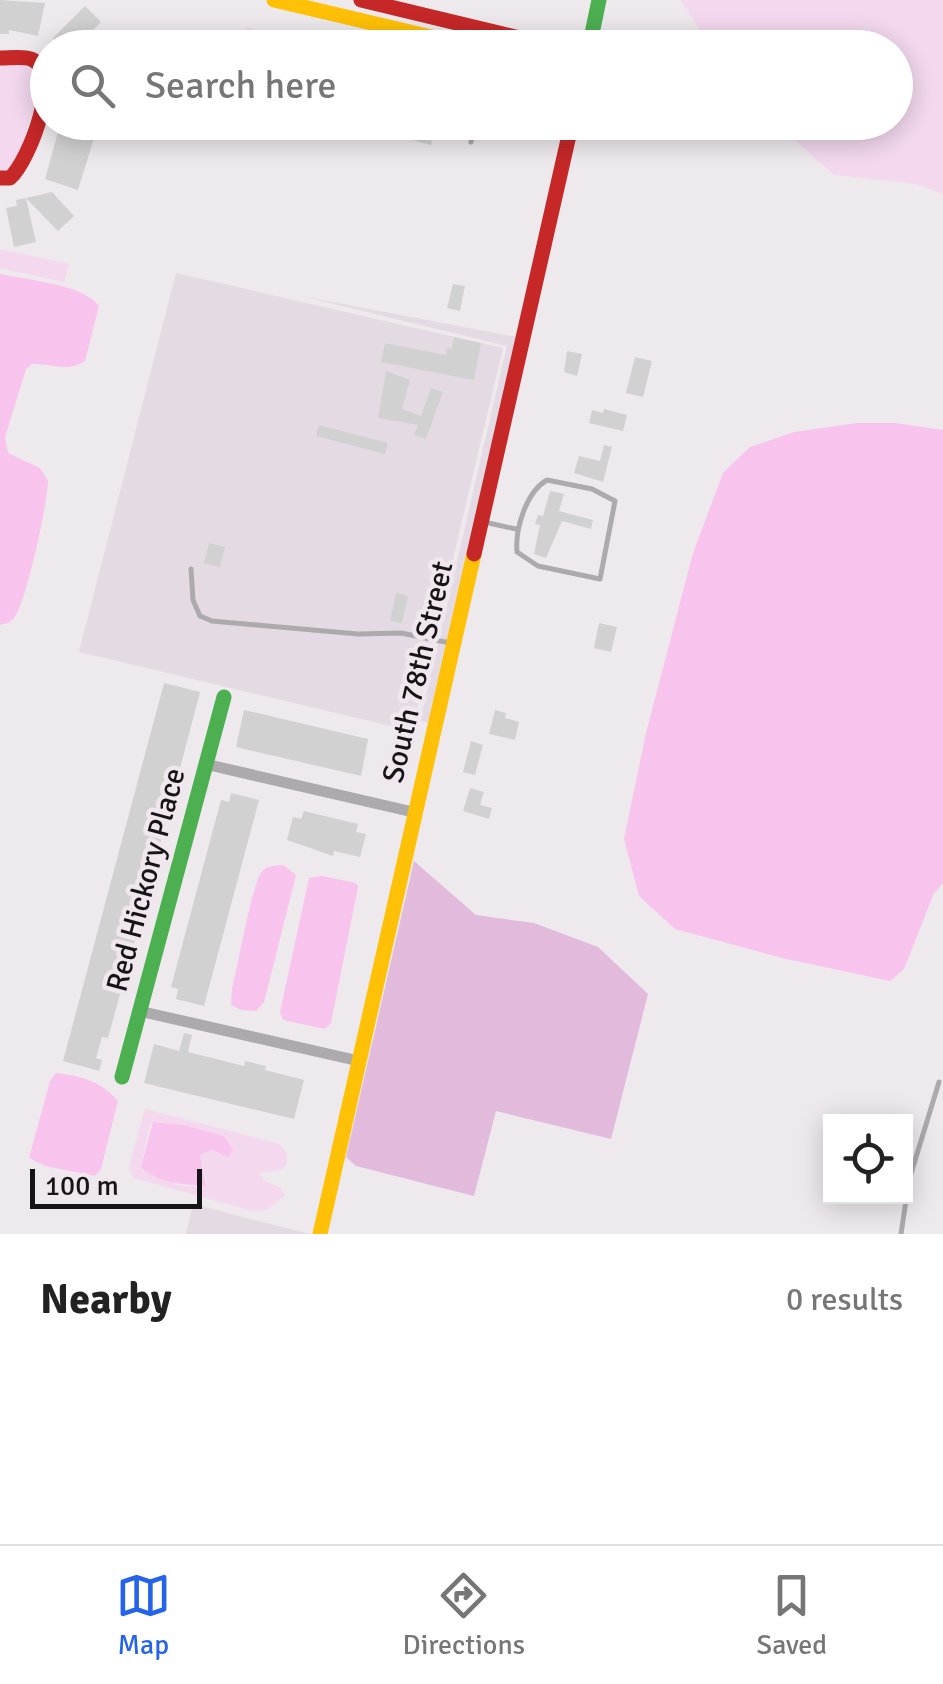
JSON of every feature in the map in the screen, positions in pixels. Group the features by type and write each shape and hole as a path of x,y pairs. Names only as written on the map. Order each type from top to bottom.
{"street":[{"path":"274,0 390,30"},
{"path":"361,0 486,30"},
{"path":"593,30 600,0"},
{"path":"0,58 30,58"},
{"path":"0,178 10,178 22,168 32,140"},
{"name":"South 78th Street","path":"320,1234 568,140"},
{"name":"Red Hickory Place","path":"122,1077 224,697"},
{"path":"206,764 414,812"},
{"path":"139,1011 359,1061"}],"lane":[{"path":"547,480 592,489 614,501 600,579 526,560 516,552 516,530 537,486 547,480"},
{"path":"482,522 516,530"},
{"path":"191,569 193,600 200,616 212,622 358,634 401,633 453,644"},
{"path":"901,1234 909,1180 939,1082"}],"shaded area":[{"path":"681,0 943,0 943,194 917,184 834,175 795,140 913,140 913,30 700,30"},
{"path":"21,64 30,68 30,120 16,165 0,172 0,65"},
{"path":"0,249 69,264 64,282 0,268"},
{"path":"176,273 503,348 412,731 79,652"},
{"path":"0,274 68,288 99,306 85,361 66,367 32,364 26,369 5,437 8,453 40,468 48,481 47,493 25,592 14,618 0,625"},
{"path":"301,296 517,337 428,723 420,721 507,346"},
{"path":"857,423 895,423 943,430 943,883 934,893 904,969 890,981 782,958 675,929 639,896 624,839 646,733 693,553 723,473 750,447 794,432"},
{"path":"414,861 476,915 534,923 598,947 648,994 611,1139 496,1111 474,1196 356,1166 346,1157"},
{"path":"283,865 296,875 264,1002 256,1011 241,1010 231,1005 232,989 253,894 263,870"},
{"path":"322,876 356,883 358,887 331,1023 325,1029 283,1020 280,1012 309,878"},
{"path":"56,1073 90,1081 118,1101 101,1169 95,1176 45,1166 29,1158 50,1081"},
{"path":"145,1109 280,1144 287,1154 287,1164 282,1169 259,1173 265,1181 281,1188 285,1196 266,1210 253,1211 133,1178 129,1166","holes":["150,1125 184,1125 224,1136 228,1156 212,1150 200,1155 207,1181 201,1187 177,1185 141,1166"]},
{"path":"153,1122 184,1125 224,1136 233,1150 228,1157 212,1150 200,1155 206,1186 163,1180 141,1167"},
{"path":"193,1204 310,1234 186,1234"}],"building":[{"path":"0,0 45,3 39,30 30,30 30,34 9,30 9,34 0,34"},
{"path":"85,6 101,22 93,30 61,30"},
{"path":"56,140 93,140 78,190 45,179"},
{"path":"52,192 74,216 58,231 26,198"},
{"path":"26,198 36,242 14,247 6,208 17,206 16,200"},
{"path":"453,284 465,286 460,311 447,308"},
{"path":"454,337 481,343 474,380 381,362 385,343 446,355 447,348 452,349"},
{"path":"567,351 582,354 577,376 564,372"},
{"path":"635,357 652,361 643,397 626,393"},
{"path":"386,371 410,380 402,409 421,416 431,388 443,392 426,439 414,435 418,425 378,418"},
{"path":"604,409 627,415 623,431 589,423 592,410 603,413"},
{"path":"319,425 388,443 385,454 316,436"},
{"path":"604,445 612,447 603,482 574,473 579,456 600,461"},
{"path":"550,491 564,494 559,511 593,520 591,529 562,521 546,558 534,554 540,525 535,524 538,515 543,516"},
{"path":"209,543 225,547 220,567 204,563"},
{"path":"396,593 408,596 402,623 390,621"},
{"path":"599,623 617,627 611,652 594,648"},
{"path":"164,683 200,692 150,883 142,881 136,904 144,906 130,960 121,958 116,981 123,983 108,1038 102,1037 96,1058 102,1060 99,1071 63,1061"},
{"path":"244,710 368,739 361,776 236,747"},
{"path":"495,710 519,722 515,740 489,734"},
{"path":"471,741 483,745 475,775 463,772"},
{"path":"470,788 484,792 480,805 492,808 489,819 463,811"},
{"path":"231,793 259,800 204,1006 176,999 178,989 171,987 221,800 229,802"},
{"path":"304,811 358,824 356,832 366,834 360,857 334,851 333,856 287,840 293,817 301,819"},
{"path":"184,1033 192,1035 188,1052 244,1066 245,1061 266,1066 265,1070 304,1080 294,1119 144,1083 154,1044 179,1051"}],"traffic: fast":[{"path":"593,30 599,0"},
{"path":"122,1077 224,697"}],"traffic: slow":[{"path":"274,0 402,30"},
{"path":"320,1234 474,554"}],"traffic: jam":[{"path":"361,0 486,30"},
{"path":"0,58 30,59"},
{"path":"0,178 10,178 18,169 32,140"},
{"path":"474,554 568,140"}]}
